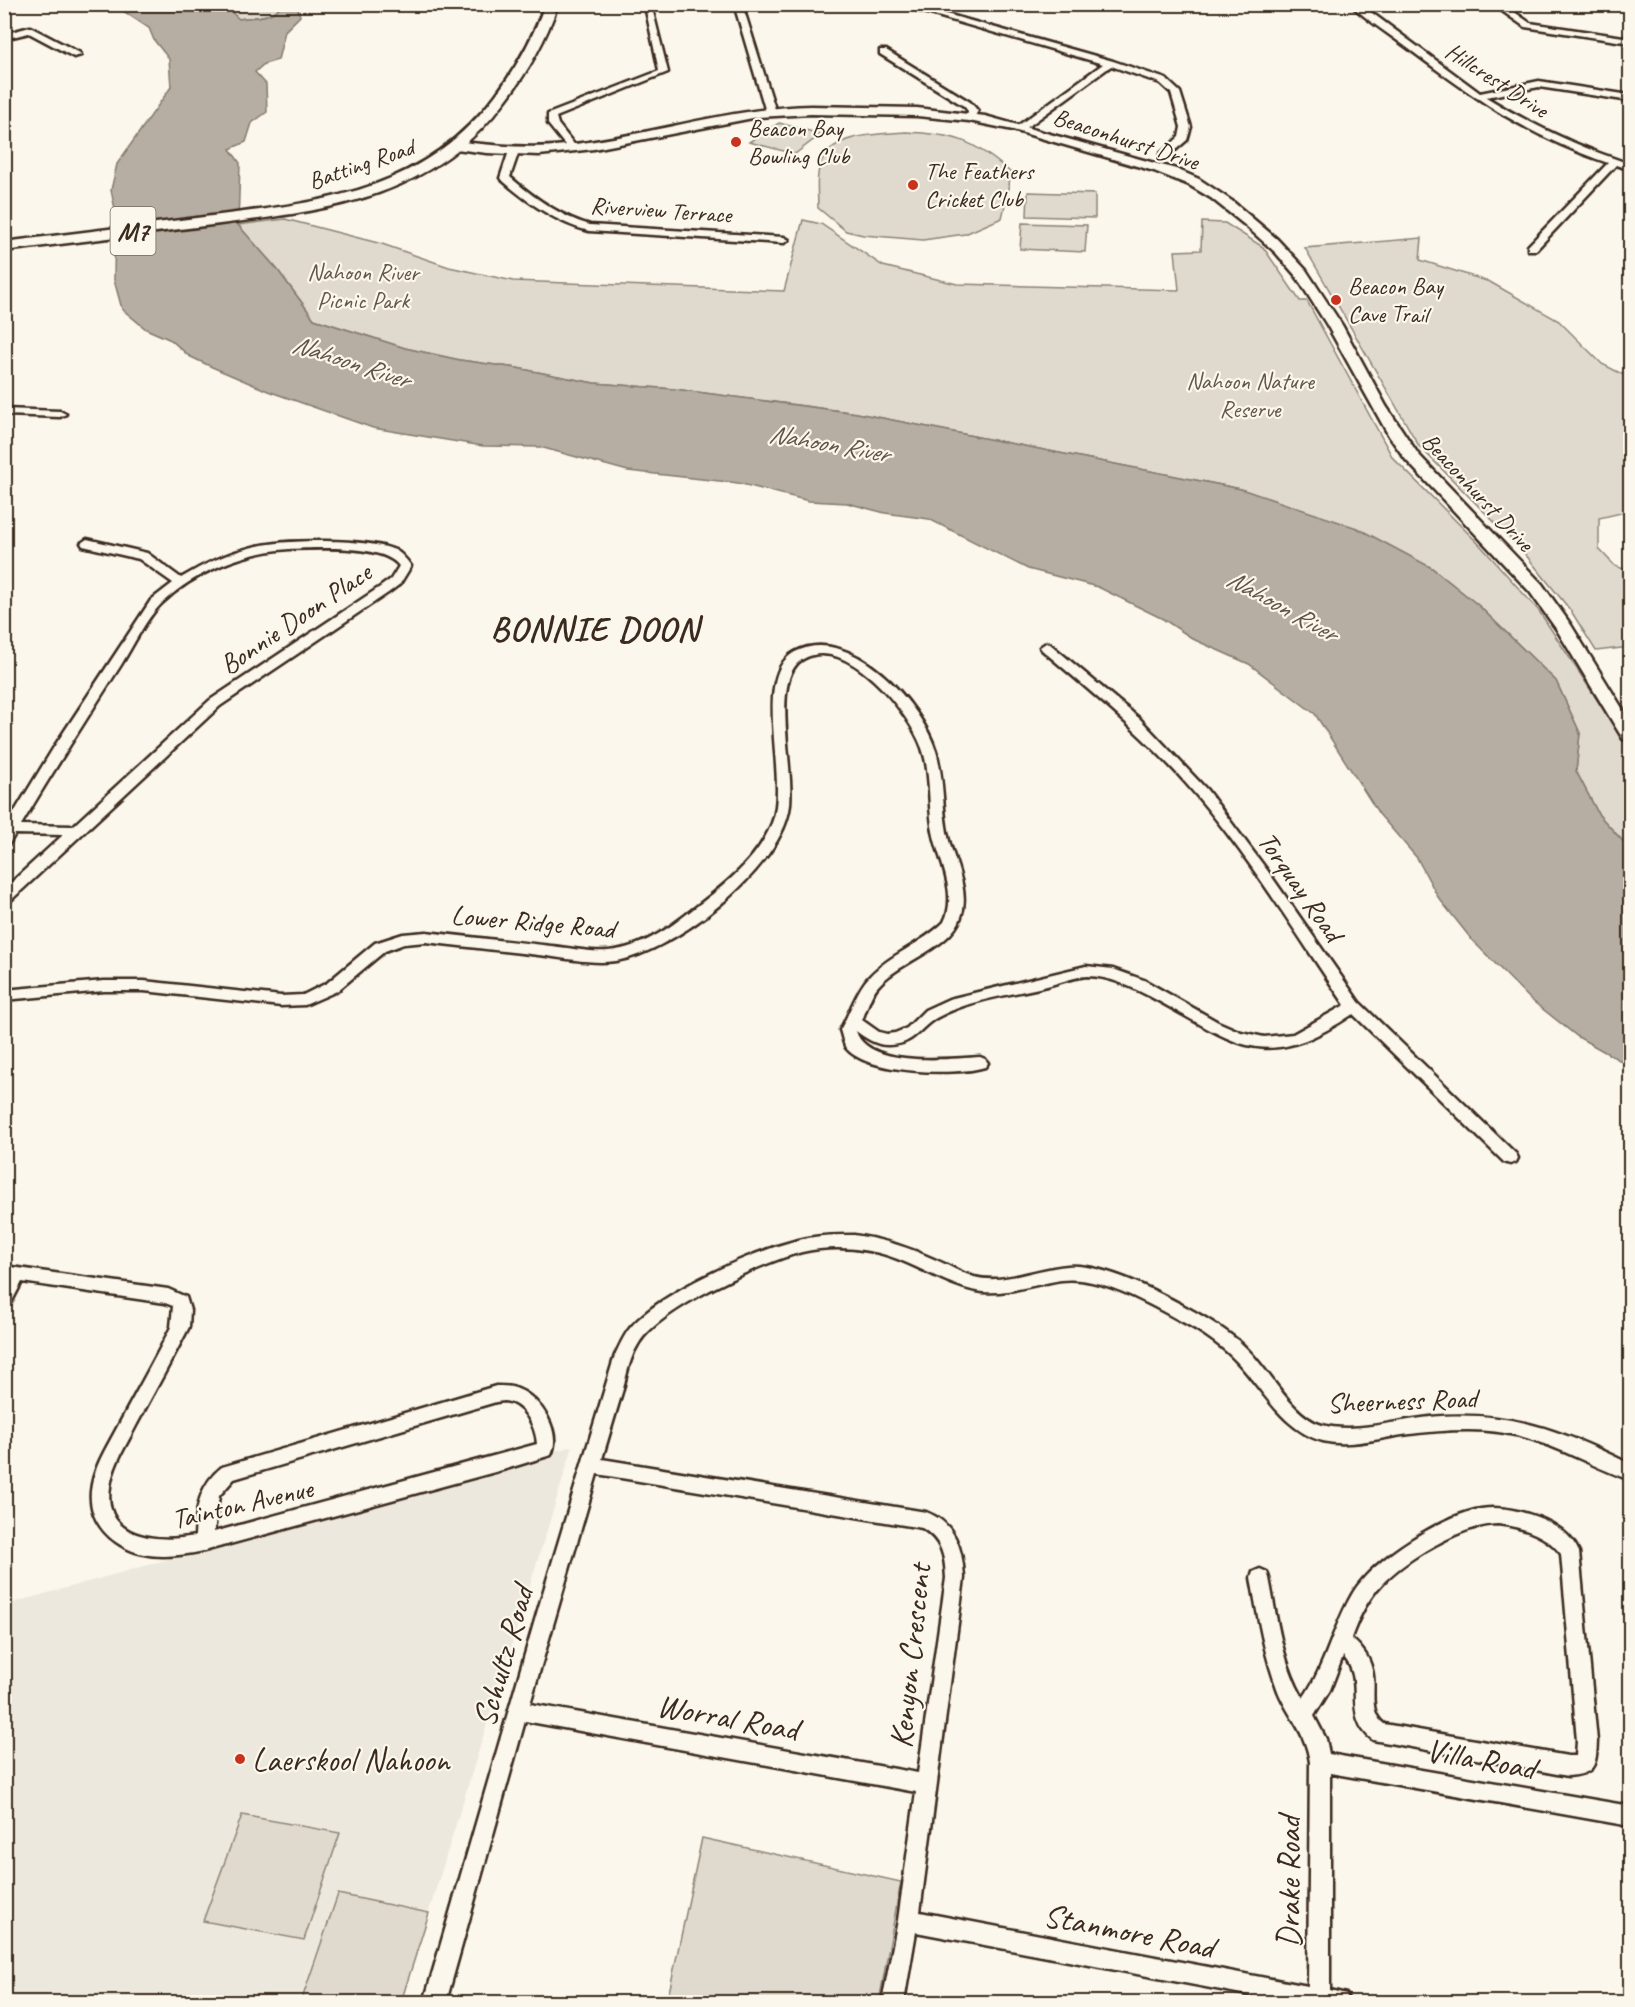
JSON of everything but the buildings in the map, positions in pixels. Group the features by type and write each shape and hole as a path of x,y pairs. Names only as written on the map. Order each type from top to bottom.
{"main road":[{"name":"Batting Road","path":"4,247 335,207 371,198 420,179 460,147 517,77 535,48 552,4"}],"street":[{"path":"738,4 771,112"},
{"path":"900,4 1156,78 1175,92 1184,115 1186,133 1184,138 1163,156"},
{"name":"Hillcrest Drive","path":"1354,4 1478,96 1523,124 1576,149 1630,167"},
{"path":"1496,4 1528,26 1630,41"},
{"path":"572,148 553,124 551,116 658,76 665,71 648,8"},
{"path":"4,37 30,30 77,55"},
{"path":"884,52 912,72 967,104 973,111 970,117"},
{"path":"1019,129 1110,63"},
{"path":"1478,96 1539,84 1630,98"},
{"name":"Beaconhurst Drive","path":"460,147 512,156 562,156 593,146 726,118 771,112 873,111 970,117 1163,170 1194,182 1244,218 1298,268 1332,321 1398,439 1536,588 1565,629 1630,735"},
{"name":"Beaconhurst Drive","path":"512,156 593,146"},
{"name":"Riverview Terrace","path":"512,156 505,178 522,194 580,226 618,231 784,240"},
{"path":"1532,248 1614,162"},
{"path":"4,412 60,414"},
{"path":"87,543 143,556 181,583"},
{"name":"Bonnie Doon Place","path":"4,898 215,703 384,591 396,581 405,566 393,554 381,549 280,546 244,553 181,583 155,603 59,750 8,835"},
{"name":"Torquay Road","path":"1046,647 1135,722 1202,793 1262,873 1354,1006 1510,1158"},
{"name":"Lower Ridge Road","path":"4,995 123,985 173,988 281,1001 314,997 332,987 371,952 403,939 446,939 601,957 633,953 654,945 738,880 773,838 783,812 784,793 779,705 781,679 795,658 801,654 828,651 846,654 872,671 902,705 925,739 933,765 940,832 952,872 956,896 951,924 941,934 891,964 879,976 868,990 854,1022"},
{"name":"Bonnie Doon Place","path":"8,835 77,831"},
{"path":"980,1063 923,1065 873,1057 859,1049 849,1038 848,1030 854,1022 874,1036 887,1040 898,1038 912,1032 930,1014 944,1007 978,996 1086,971 1125,977 1150,988 1231,1033 1254,1042 1276,1043 1303,1036 1354,1006"},
{"name":"Sheerness Road","path":"591,1465 624,1355 639,1329 663,1310 718,1279 782,1252 799,1246 855,1242 889,1249 983,1286 1009,1284 1071,1273 1089,1273 1157,1301 1223,1339 1254,1366 1292,1413 1311,1428 1322,1433 1358,1433 1422,1425 1479,1423 1501,1425 1558,1442 1630,1472"},
{"path":"4,1300 11,1274"},
{"name":"Tainton Avenue","path":"11,1274 168,1296 180,1302 182,1310 180,1327 108,1462 100,1490 100,1503 107,1523 121,1536 136,1543 158,1549 204,1543 545,1449 547,1436 527,1405 513,1395 496,1394 228,1473 215,1483 207,1499 204,1543"},
{"name":"Schultz Road","path":"435,2002 591,1465"},
{"name":"Kenyon Crescent","path":"591,1465 926,1520 945,1533 951,1544 955,1578 908,1920 893,2002"},
{"path":"1303,1715 1316,1700 1341,1641 1360,1597 1373,1580 1389,1565 1445,1531 1476,1517 1498,1515 1518,1519 1550,1531 1565,1543 1572,1560 1587,1741 1586,1761 1581,1766 1568,1766 1380,1733 1372,1728 1366,1719 1363,1707 1362,1667 1357,1657 1341,1641"},
{"name":"Drake Road","path":"1260,1578 1273,1648 1288,1691 1316,1739 1320,1762 1325,2001"},
{"name":"Worral Road","path":"519,1711 926,1784"},
{"name":"Villa Road","path":"1320,1762 1630,1816"},
{"name":"Stanmore Road","path":"908,1920 1325,2001"}],"shaded area":[{"name":"Laerskool Nahoon","path":"573,1446 401,2002 5,2002 5,1605"}],"green space":[{"path":"224,5 281,5 268,15 238,19"},
{"path":"779,123 821,134 795,154 749,142"},
{"name":"The Feathers Cricket Club","path":"905,132 937,134 962,140 984,152 1010,172 1002,218 965,234 923,240 863,235 846,231 818,208 818,171 828,151 847,140 859,137"},
{"path":"1028,192 1095,194 1095,218 1027,216"},
{"name":"Nahoon Nature Reserve","path":"285,219 382,244 449,267 513,281 784,291 803,220 821,224 883,266 957,284 1179,290 1175,251 1201,250 1202,222 1225,223 1263,247 1300,301 1307,301 1393,458 1480,545 1539,611 1630,750 1630,849 1599,815 1576,771 1580,733 1556,681 1478,605 1432,568 1241,489 857,413 674,389 594,383 405,348 314,319 277,269 238,225"},
{"path":"1022,223 1087,225 1085,252 1020,249"},
{"path":"1422,238 1420,260 1490,282 1559,321 1602,364 1630,378 1630,511 1599,518 1599,549 1615,566 1630,571 1630,647 1596,651 1571,611 1521,549 1419,446 1305,248"},
{"path":"242,1815 340,1833 304,1940 203,1921"},
{"path":"702,1838 901,1882 879,2002 667,2002"},
{"path":"338,1894 429,1913 401,2002 301,2002"}],"water":[{"name":"Nahoon River","path":"114,5 224,5 239,19 268,15 281,5 297,5 300,16 285,31 278,60 264,64 255,72 266,84 267,112 252,123 246,142 230,149 240,163 238,225 277,269 314,319 405,348 460,360 594,383 674,389 857,413 1241,489 1357,528 1432,568 1478,605 1556,681 1580,733 1576,771 1599,815 1630,849 1630,1066 1578,1037 1530,999 1472,940 1438,897 1417,858 1379,814 1315,714 1249,664 1195,640 1163,619 1098,587 1028,569 929,519 885,513 847,503 809,501 738,483 628,471 540,447 483,446 373,428 268,391 212,367 189,356 171,340 146,329 122,309 114,280 115,209 111,190 117,164 171,87 169,59 154,40 149,28"}],"place":[{"name":"Beacon Bay Bowling Club","path":"736,142"},
{"name":"The Feathers Cricket Club","path":"913,185"},
{"name":"Beacon Bay Cave Trail","path":"1336,300"},
{"name":"Laerskool Nahoon","path":"240,1759"}],"district":[{"name":"BONNIE DOON","path":"595,628"}],"park label":[{"name":"Nahoon River Picnic Park","path":"363,286"}]}
